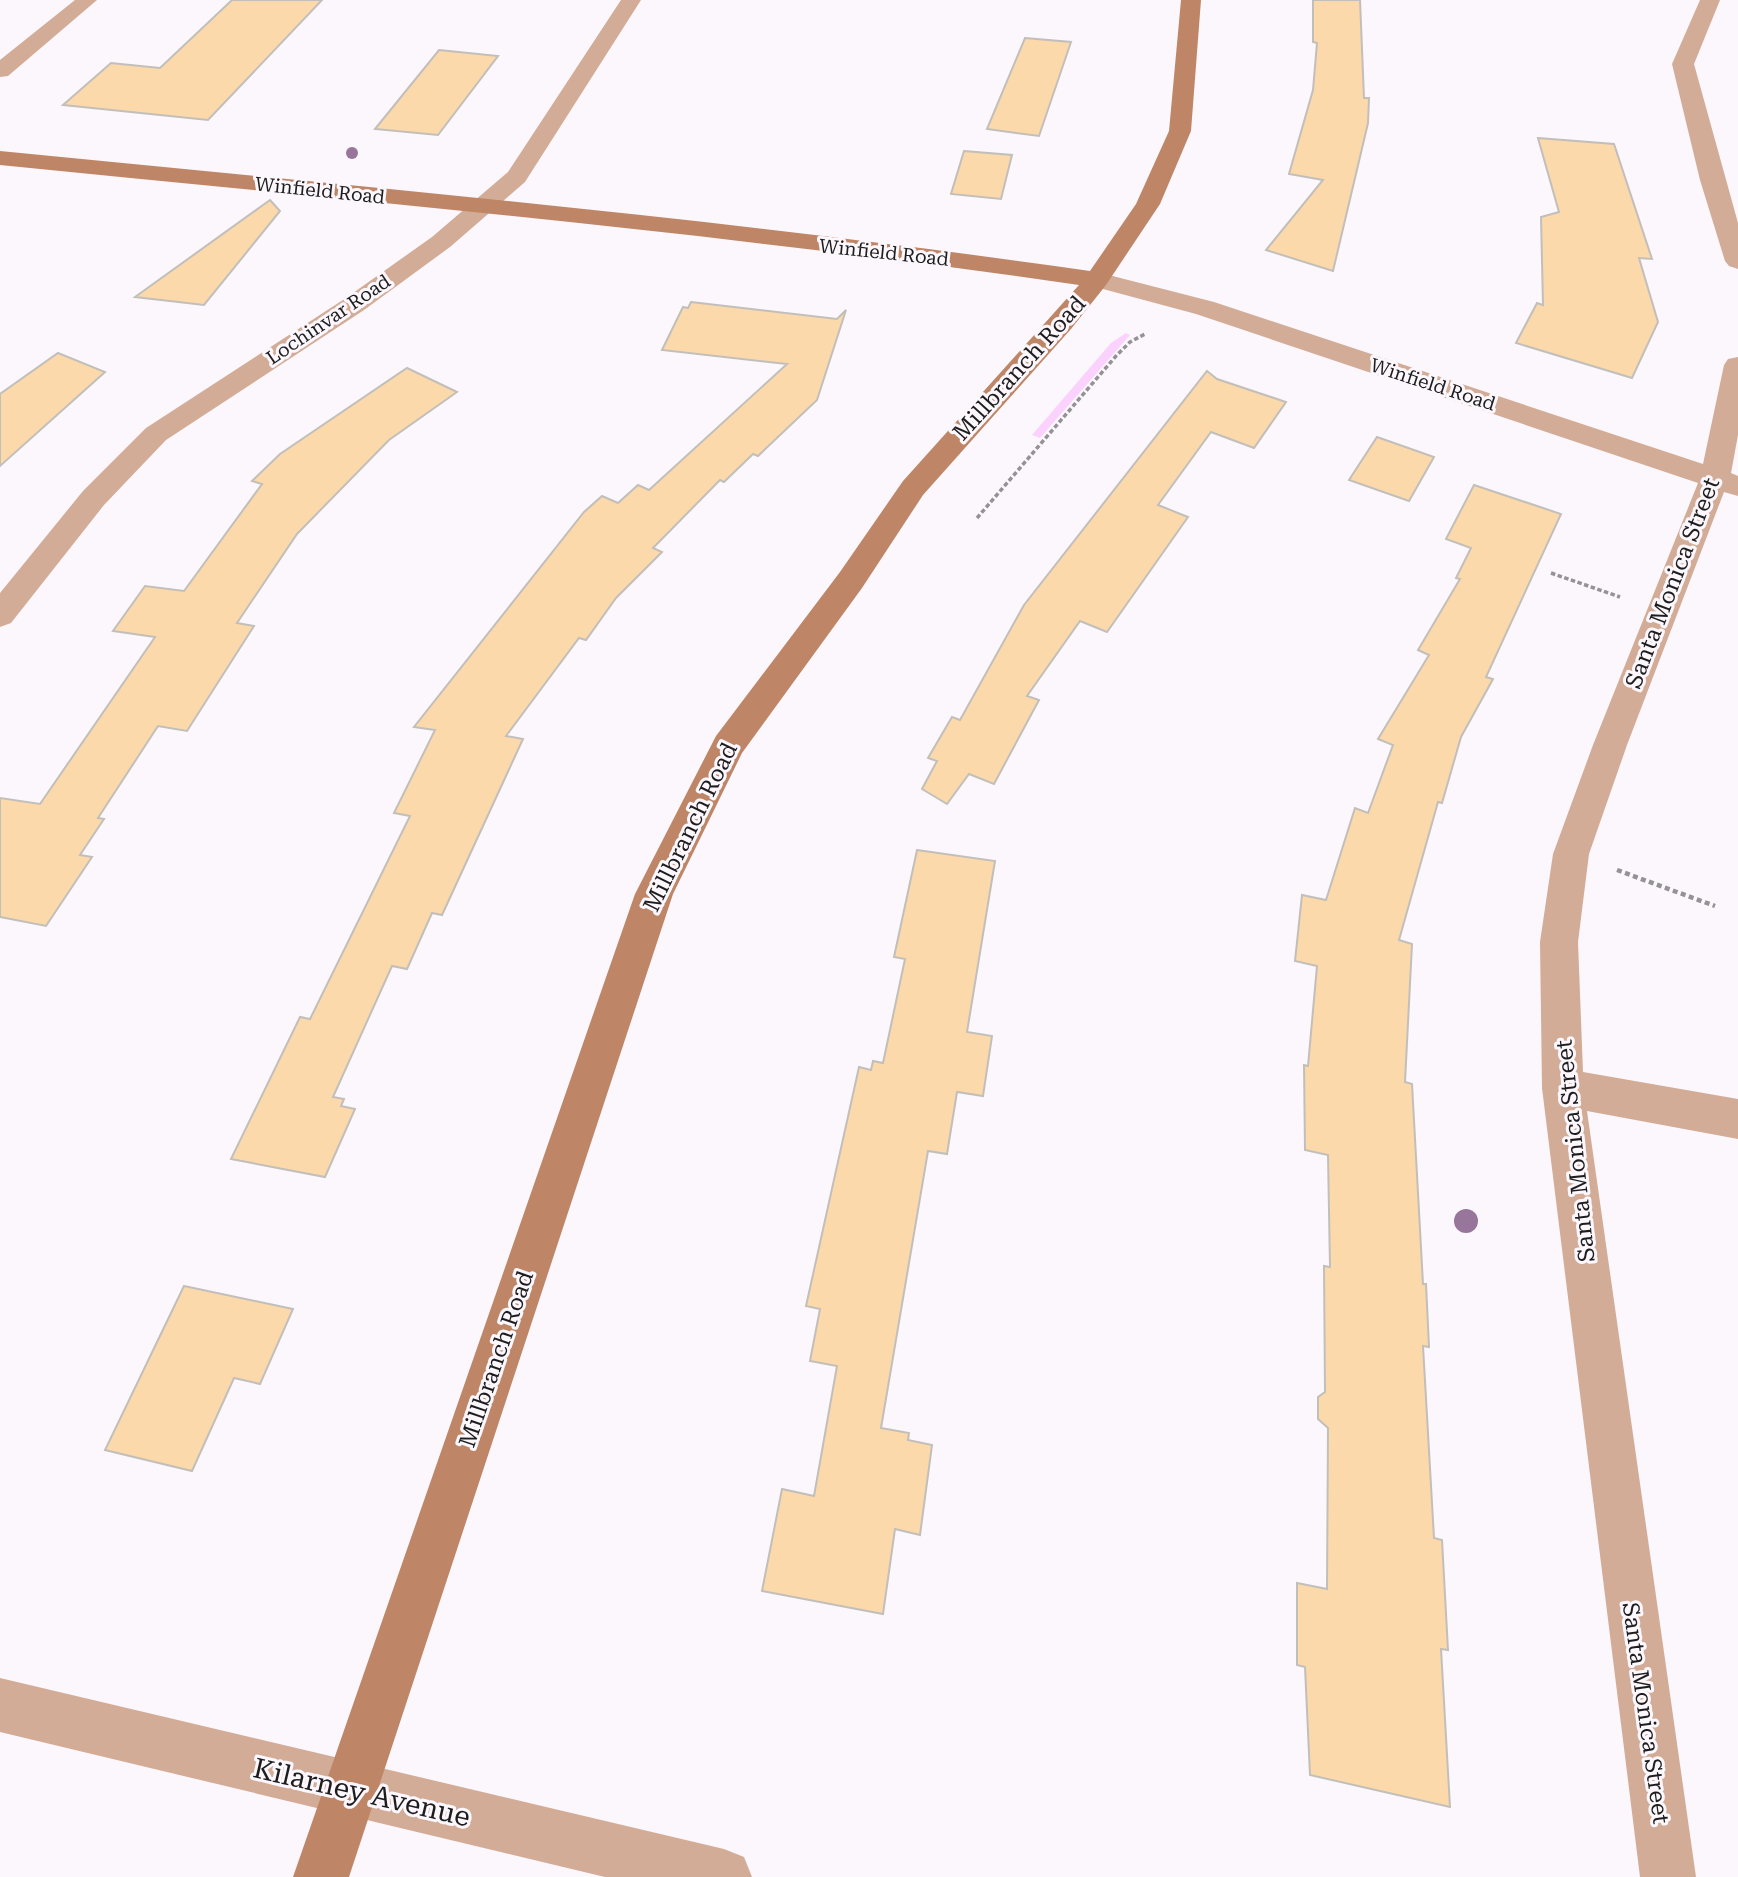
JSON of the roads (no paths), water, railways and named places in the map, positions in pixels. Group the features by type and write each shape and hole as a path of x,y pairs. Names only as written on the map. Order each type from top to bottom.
{"main road":[{"name":"Millbranch Road","path":"321,1877 654,894 728,745 851,580 913,488 1062,323 1097,280 1148,204 1180,131 1191,0"},
{"name":"Winfield Road","path":"0,159 483,206 973,261 1097,280"}],"street":[{"path":"0,71 87,0"},
{"name":"Lochinvar Road","path":"0,615 132,455 156,435 355,304 441,242 516,177 631,0"},
{"path":"1710,0 1683,64 1712,180 1738,261"},
{"path":"1712,180 1738,183"},
{"name":"Winfield Road","path":"1097,280 1205,308 1726,482"},
{"name":"Santa Monica Street","path":"1668,1877 1563,1088 1559,942 1565,880 1571,854 1661,612 1726,482 1738,365"},
{"path":"1563,1088 1738,1119"},
{"name":"Kilarney Avenue","path":"0,1705 724,1877"}]}
